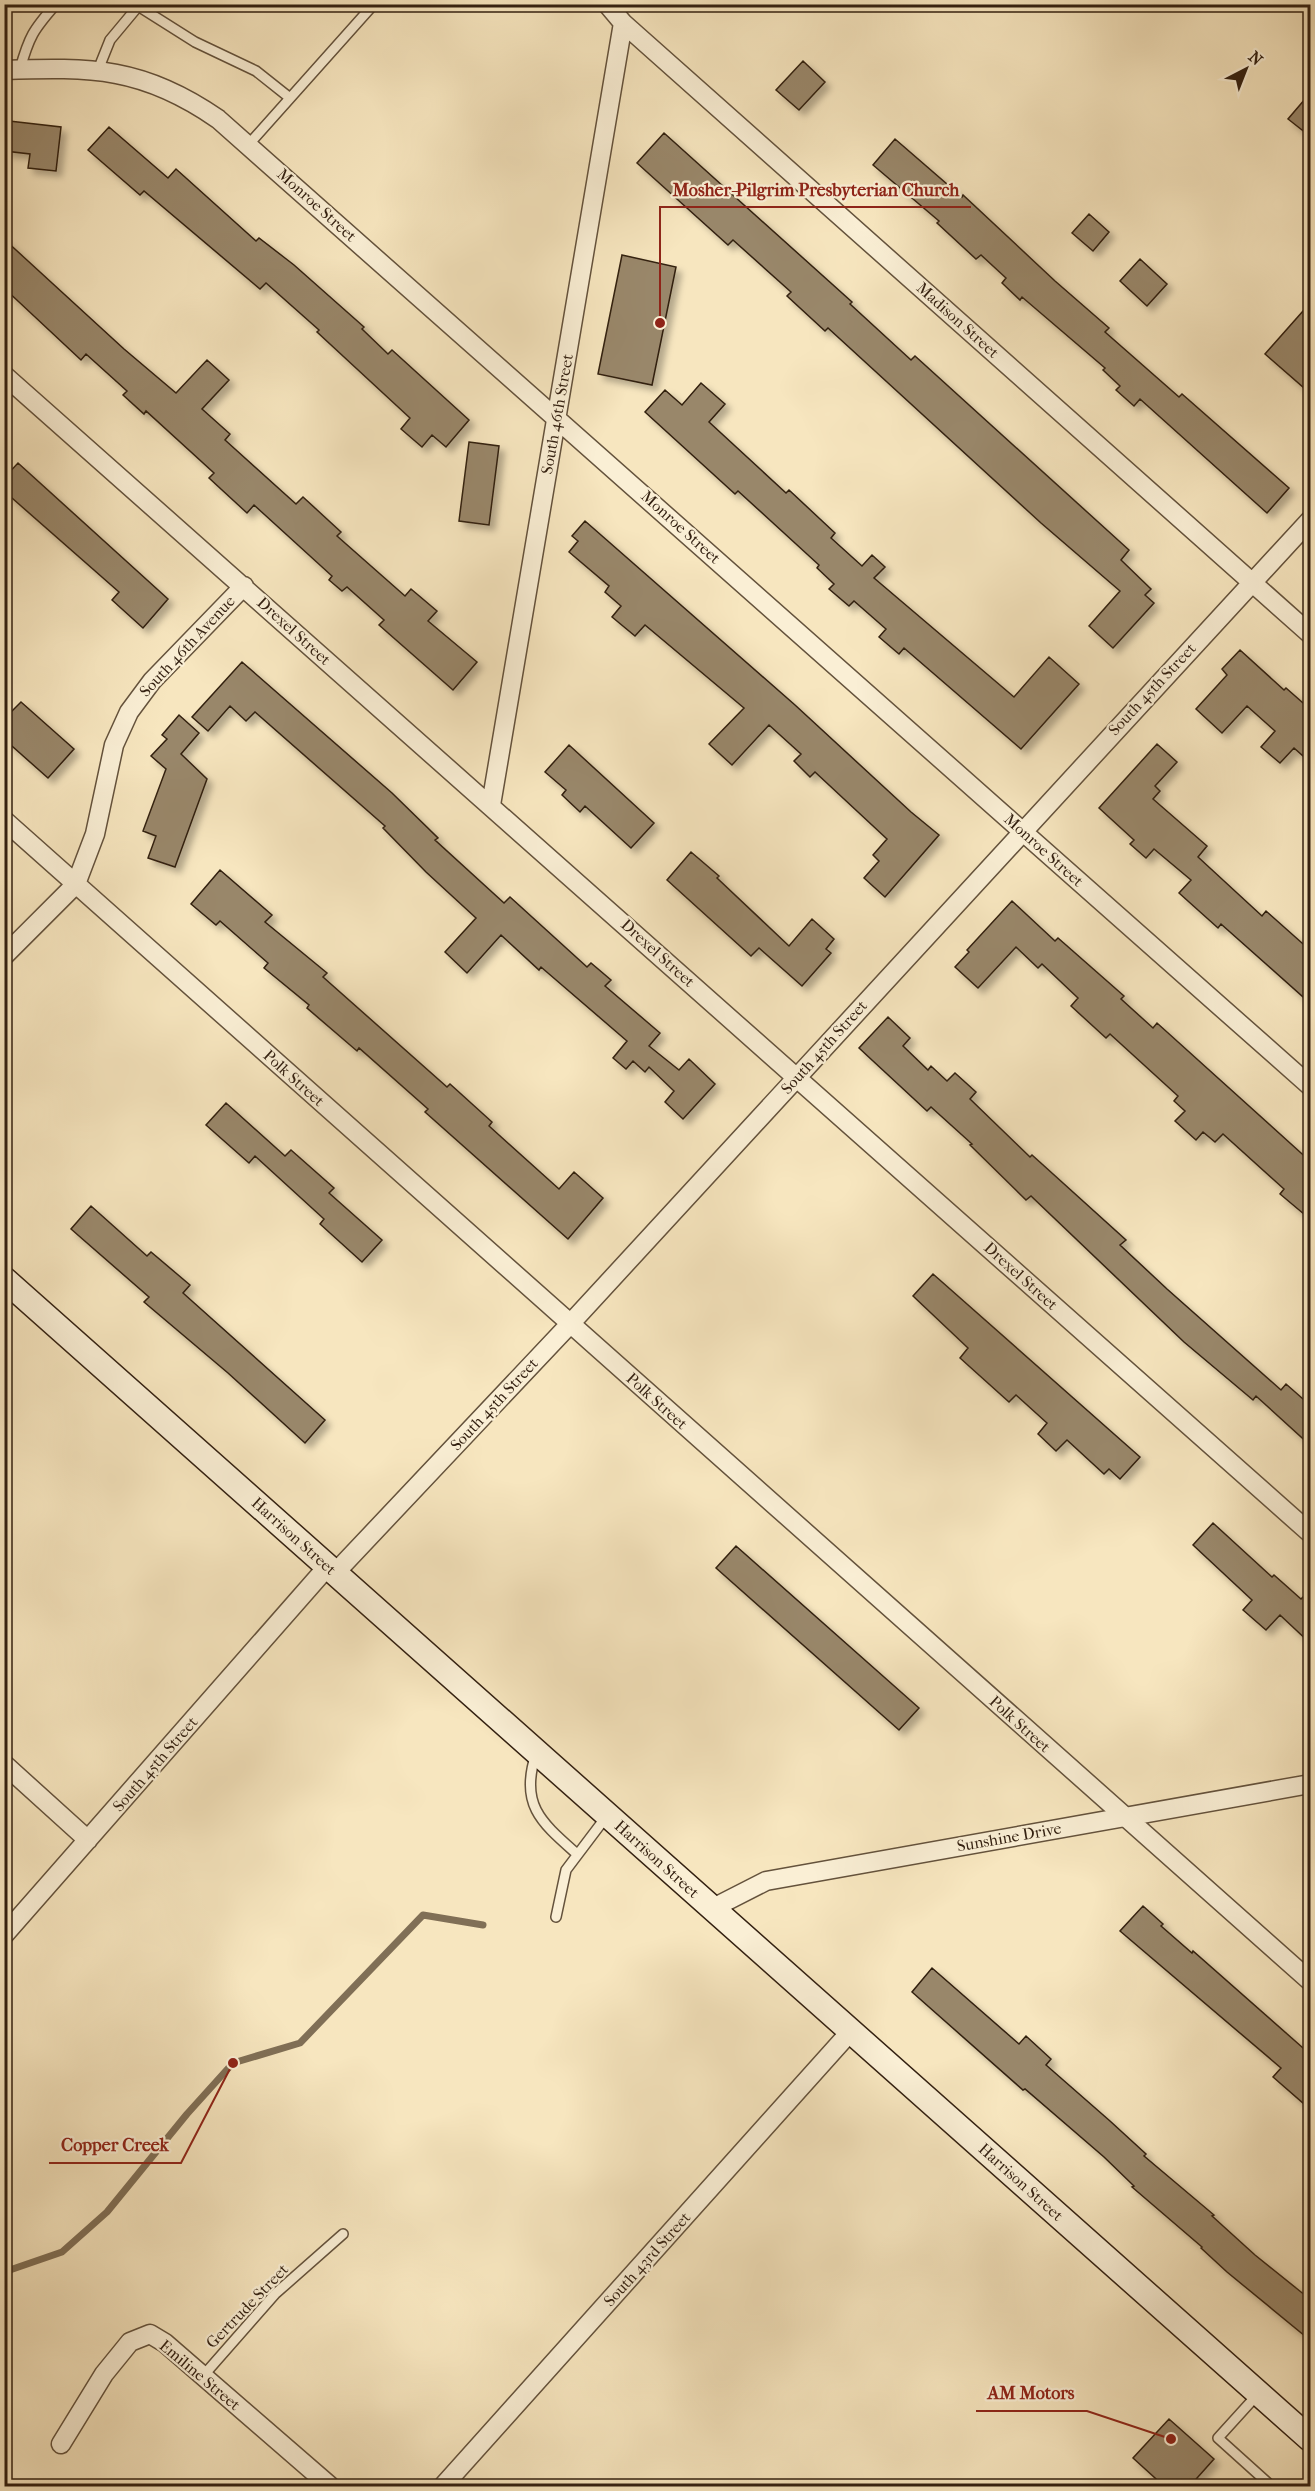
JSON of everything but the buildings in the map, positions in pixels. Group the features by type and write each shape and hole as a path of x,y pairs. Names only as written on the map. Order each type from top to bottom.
{"main road":[{"name":"Harrison Street","path":"4,1279 1311,2439"}],"street":[{"name":"Madison Street","path":"606,4 623,23 1311,634"},
{"name":"South 46th Street","path":"490,805 533,569 623,23"},
{"name":"Monroe Street","path":"12,70 69,68 98,70 132,77 171,90 218,118 1311,1086"},
{"name":"Drexel Street","path":"4,375 1311,1533"},
{"name":"South 45th Street","path":"4,1935 331,1569 570,1324 1022,830 1311,520"},
{"name":"South 46th Avenue","path":"4,956 76,884 95,834 114,745 129,712 152,681 244,586"},
{"name":"Polk Street","path":"4,820 1311,1981"},
{"path":"4,1764 88,1840"},
{"name":"Sunshine Drive","path":"713,1908 766,1881 1311,1784"},
{"name":"South 43rd Street","path":"443,2487 851,2031"},
{"name":"Emiline Street","path":"62,2444 104,2374 130,2342 150,2334 165,2343 330,2487"}],"lane":[{"path":"12,70 39,23 56,4"},
{"path":"249,144 374,4"},
{"path":"98,70 110,40 139,5 195,42 255,71 290,98"},
{"path":"537,1752 529,1785 538,1816 578,1854"},
{"path":"556,1917 566,1870 608,1815"},
{"name":"Gertrude Street","path":"202,2376 274,2294 343,2234"},
{"path":"1259,2393 1218,2438 1268,2484 1265,2487"}],"waterway":[{"path":"4,2272 62,2252 107,2212 187,2114 233,2063 300,2043 423,1915 483,1925"}],"place":[{"name":"Mosher-Pilgrim Presbyterian Church","path":"660,323"},
{"name":"Copper Creek","path":"233,2063"},
{"name":"AM Motors","path":"1171,2439"}]}
